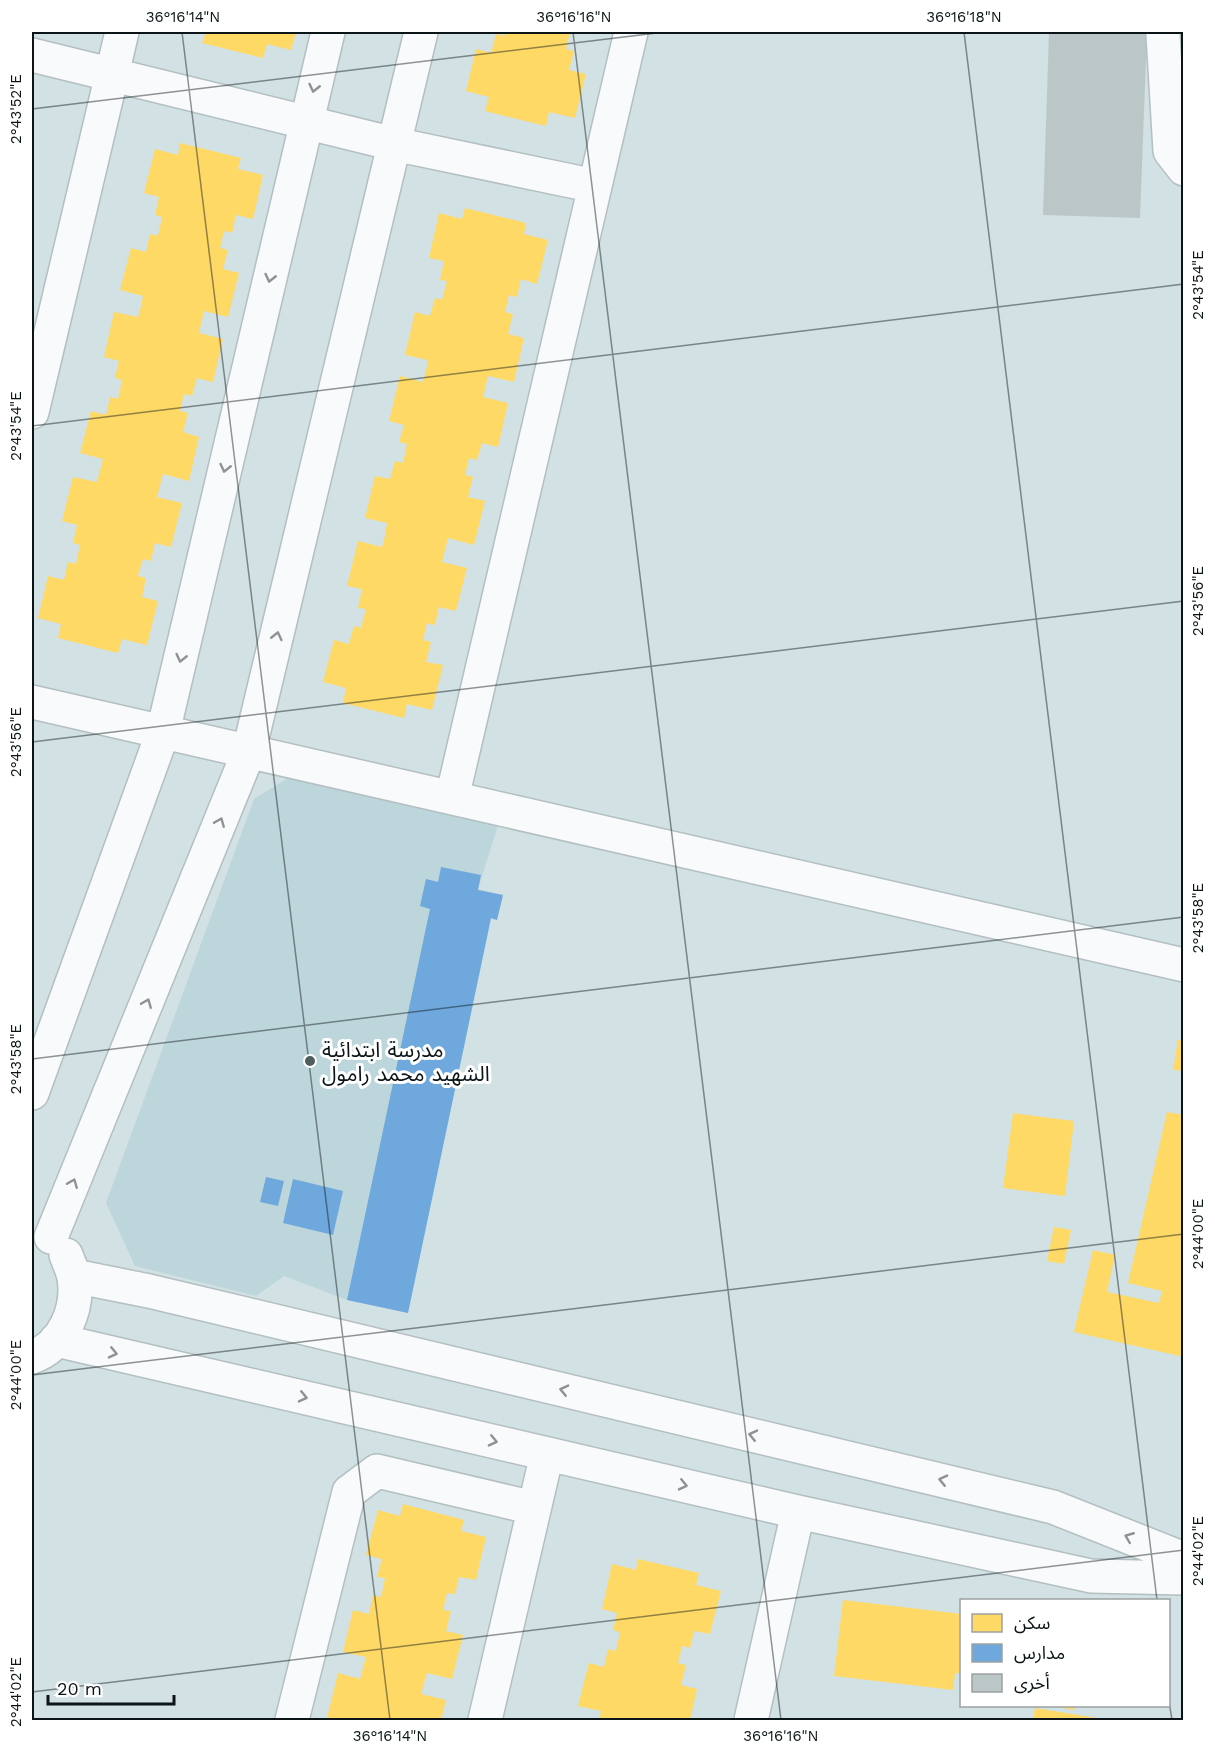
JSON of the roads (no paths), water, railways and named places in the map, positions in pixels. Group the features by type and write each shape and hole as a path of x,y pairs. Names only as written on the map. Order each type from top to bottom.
{"street":[{"path":"32,412 122,32"},
{"path":"32,1093 163,732 328,32"},
{"path":"421,32 249,751 41,1231 66,1255 74,1276 75,1299 69,1321 44,1349 547,1454 1091,1576 1184,1578"},
{"path":"452,798 631,32"},
{"path":"1163,35 1170,151 1184,169"},
{"path":"32,55 394,144 595,186"},
{"path":"32,702 1184,965"},
{"path":"74,1276 160,1293 1053,1507 1184,1558"},
{"path":"486,1720 547,1454"},
{"path":"292,1720 349,1492 377,1471 534,1508"},
{"path":"751,1720 798,1512"}],"place":[{"name":"مدرسة ابتدائية الشهيد محمد رامول","path":"310,1061"}]}
